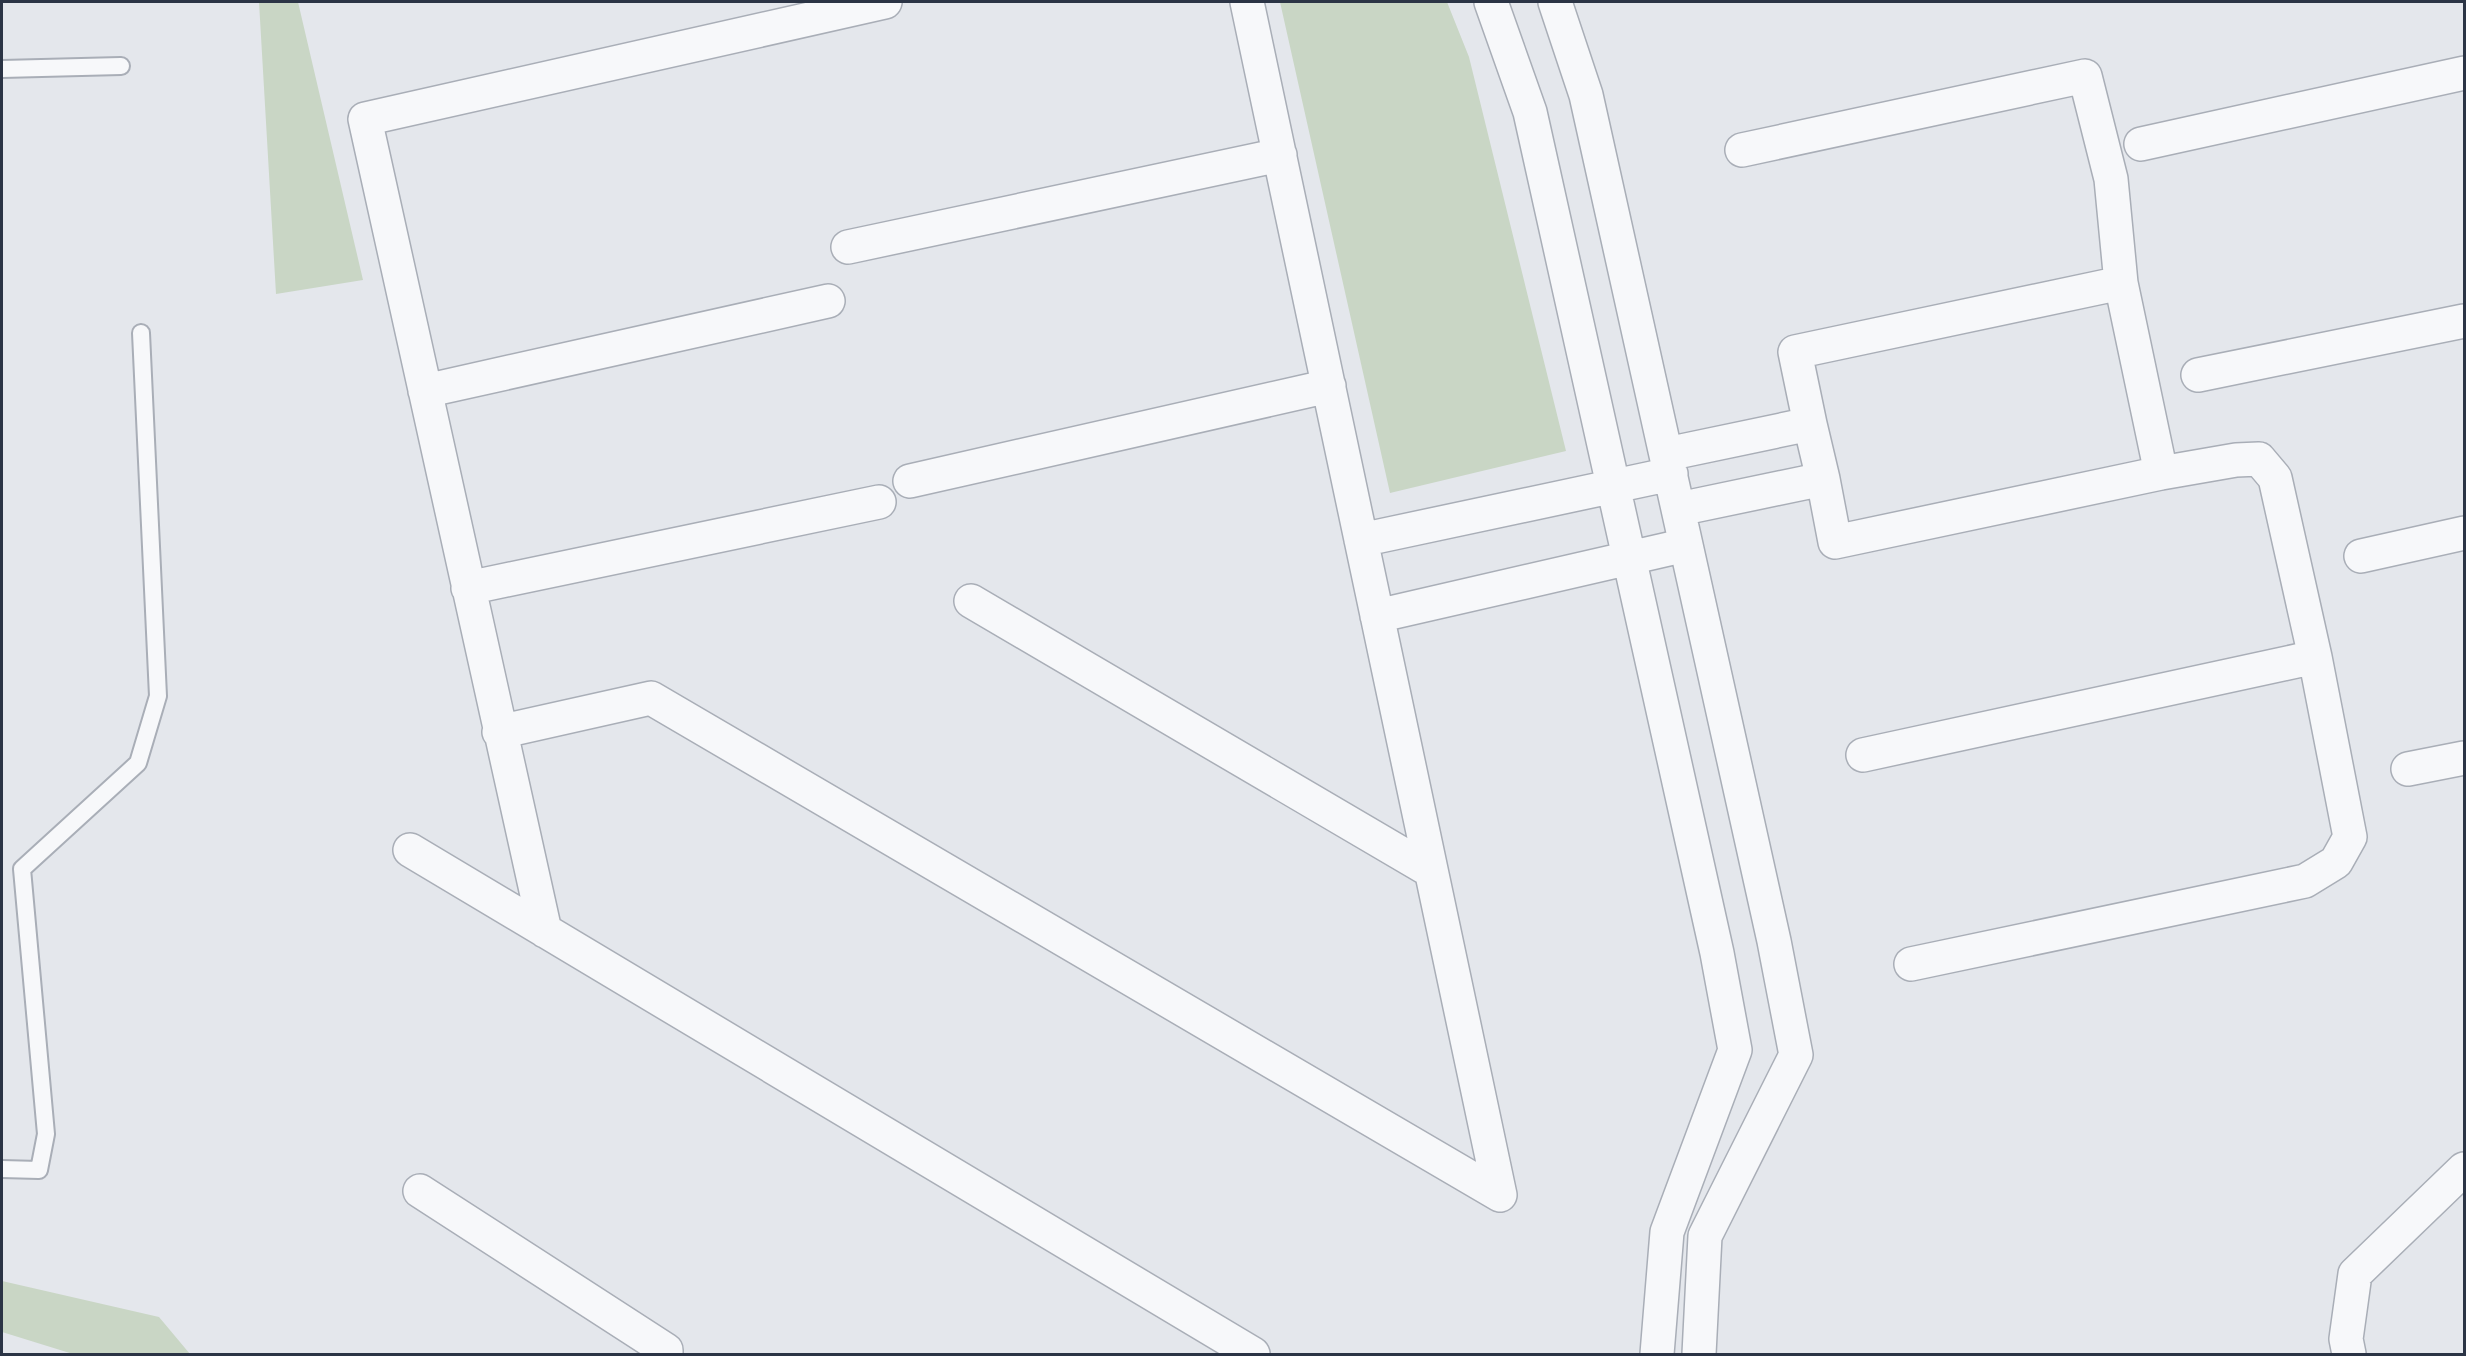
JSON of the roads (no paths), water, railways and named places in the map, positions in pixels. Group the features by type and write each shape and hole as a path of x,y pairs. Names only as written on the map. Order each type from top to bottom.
{"street":[{"path":"545,931 499,732 365,119 885,2"},
{"path":"499,732 651,698 1500,1195 1247,2"},
{"path":"1491,2 1530,112 1717,953 1735,1050 1667,1232 1657,1354"},
{"path":"1555,2 1586,95 1774,941 1796,1055 1705,1236 1700,1354"},
{"path":"2141,144 2464,73"},
{"path":"1742,150 2085,76 2111,178 2121,283 2161,473"},
{"path":"848,247 1280,155"},
{"path":"1911,964 2305,881 2336,862 2350,837 2315,657 2275,478 2259,459 2161,473 1835,542 1795,352 2121,283"},
{"path":"425,391 828,301"},
{"path":"2199,375 2464,321"},
{"path":"910,482 1329,386"},
{"path":"1361,540 1613,486 1669,464 1810,424"},
{"path":"1679,509 1823,479"},
{"path":"468,588 879,502"},
{"path":"2361,556 2464,533"},
{"path":"1377,616 1686,545"},
{"path":"971,601 1431,871"},
{"path":"1863,756 2315,657"},
{"path":"2408,769 2464,758"},
{"path":"410,850 1253,1354"},
{"path":"2349,1354 2346,1339 2355,1274 2464,1169"},
{"path":"420,1191 666,1350 666,1354"}],"lane":[{"path":"2,69 121,66"},
{"path":"2,1169 39,1170 46,1134 22,868 138,763 158,696 141,333"}]}
